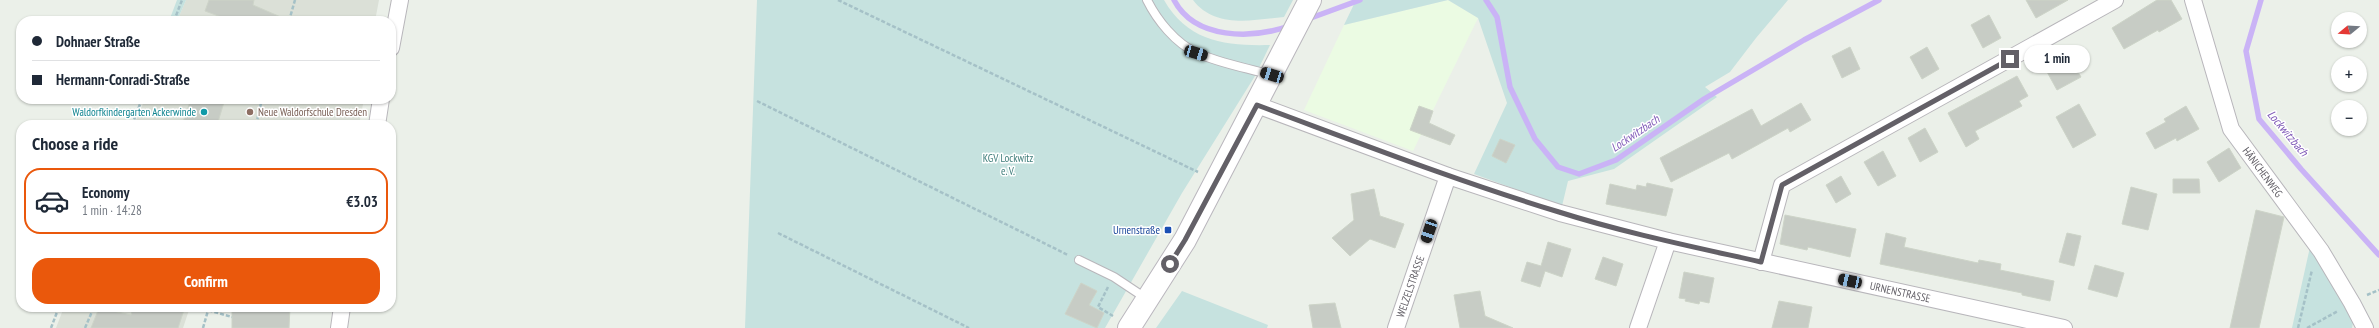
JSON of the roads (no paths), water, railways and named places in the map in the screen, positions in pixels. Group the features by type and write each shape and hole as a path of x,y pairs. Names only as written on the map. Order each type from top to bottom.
{"main road":[{"path":"1122,323 1148,299 1185,240 1257,105 1309,2"}],"street":[{"path":"396,21 400,0"},
{"path":"1761,262 1782,185 2116,0"},
{"name":"HÄNICHENWEG","path":"2193,0 2231,129 2321,251 2352,302 2365,328"},
{"path":"377,120 380,104"},
{"name":"URNENSTRASSE","path":"1257,105 1448,176 1560,213 1668,241 2060,328"},
{"name":"WELZELSTRASSE","path":"1396,328 1448,176"},
{"path":"1638,328 1668,241"},
{"path":"339,328 341,312"}],"lane":[{"path":"1146,0 1153,13 1172,35 1196,53 1274,72"},
{"path":"1079,260 1114,277 1148,299"}],"waterway":[{"name":"Lockwitzbach","path":"1174,0 1183,13 1196,23 1210,29 1226,33 1258,33 1289,26"},
{"name":"Lockwitzbach","path":"1308,19 1360,0"},
{"name":"Lockwitzbach","path":"1486,0 1497,17 1510,87 1535,139 1558,167 1579,174 1616,160 1704,99 1804,40 1879,0"},
{"name":"Lockwitzbach","path":"2261,0 2246,51 2259,119 2301,169 2379,255"}],"place":[{"name":"Waldorfkindergarten Ackerwinde","path":"204,112"},
{"name":"Neue Waldorfschule Dresden","path":"250,112"},
{"name":"Urnenstraße","path":"1168,230"}],"park label":[{"name":"KGV Lockwitz e. V.","path":"1008,164"}]}
